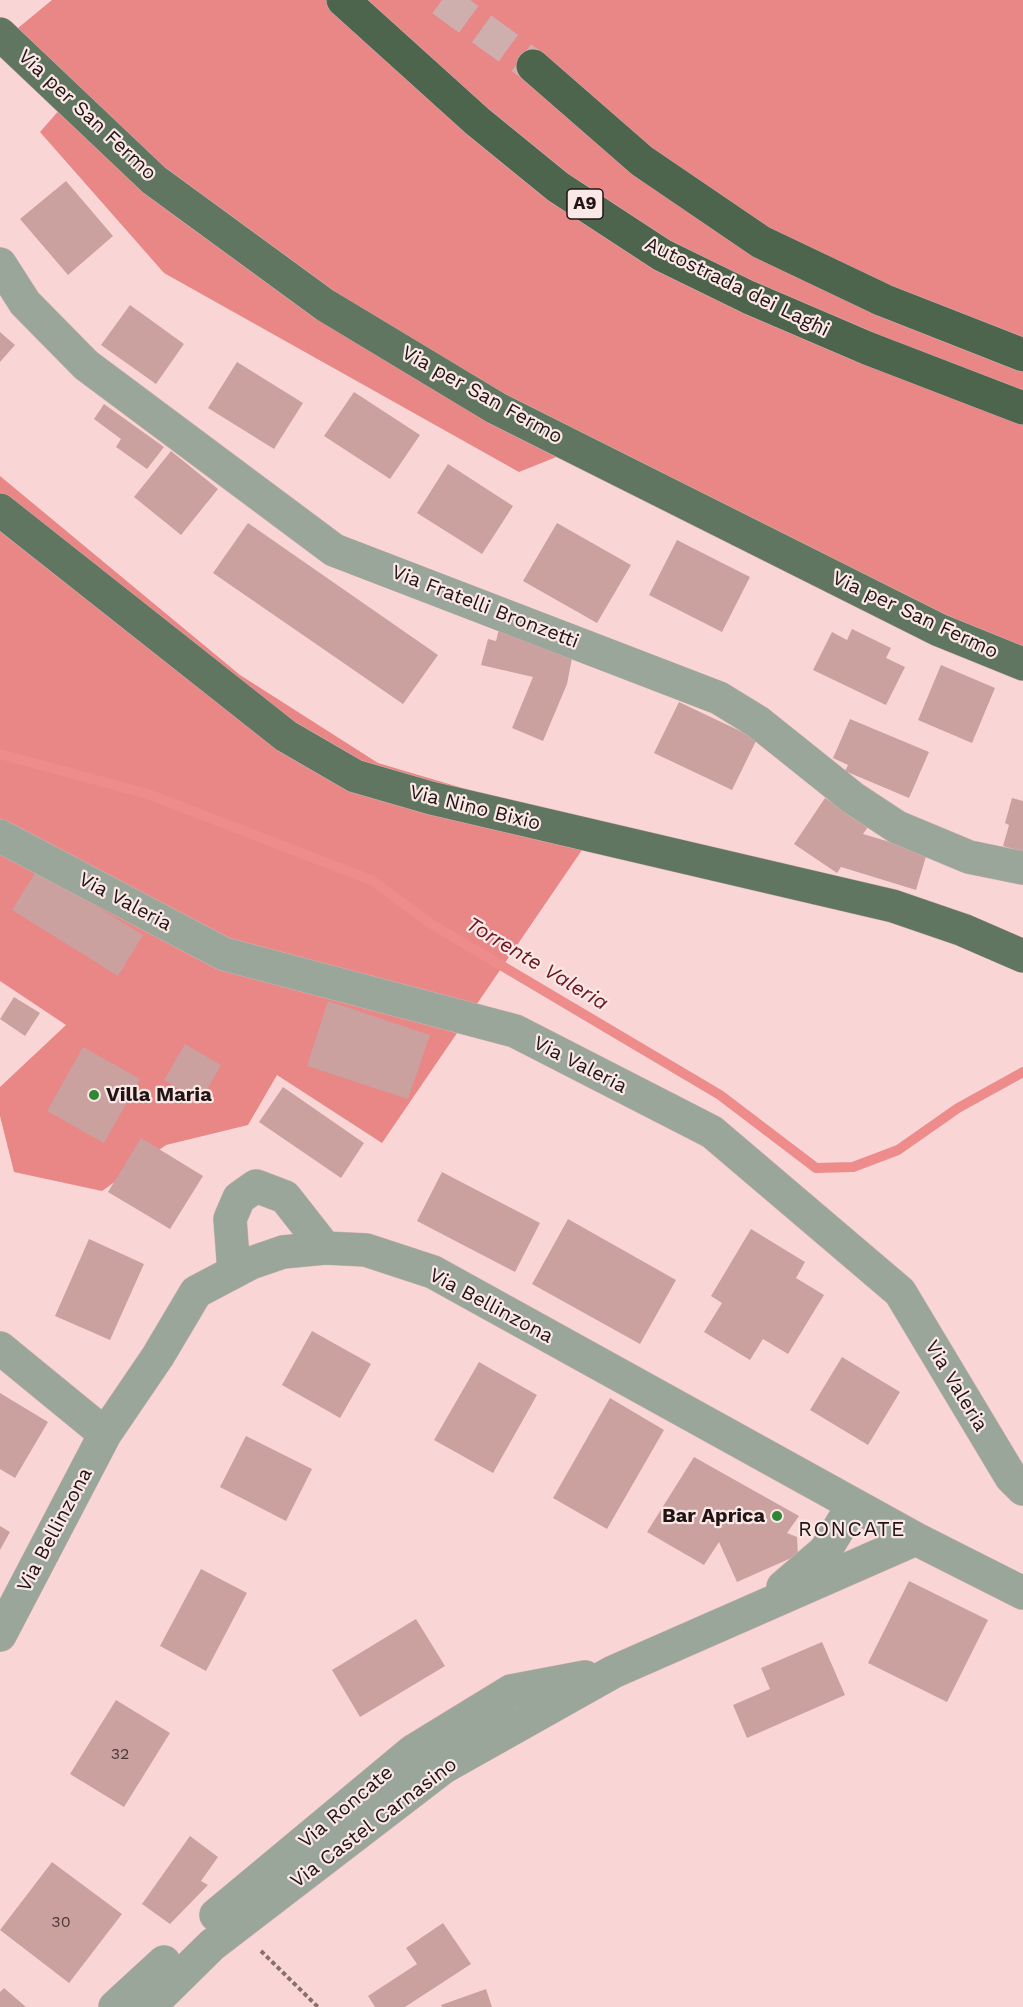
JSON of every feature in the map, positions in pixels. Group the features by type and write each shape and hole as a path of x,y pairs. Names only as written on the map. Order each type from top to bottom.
{"highway":[{"name":"Autostrada dei Laghi","path":"344,0 477,120 558,187 662,255 748,297 867,348 1023,408"},
{"path":"533,66 642,161 761,242 883,300 1023,355"}],"main road":[{"name":"Via per San Fermo","path":"0,34 154,180 325,305 496,408 939,630 1023,664"},
{"name":"Via Nino Bixio","path":"0,510 286,736 355,776 452,804 893,906 963,930 1023,956"}],"street":[{"name":"Via Fratelli Bronzetti","path":"0,264 26,303 86,365 334,550 719,698 758,722 853,798 897,827 969,857 1023,868"},
{"name":"Via Valeria","path":"0,836 224,954 515,1031 712,1132 900,1292 1011,1477 1023,1490"},
{"path":"234,1272 230,1219 239,1198 256,1186 285,1197 325,1248"},
{"name":"Via Bellinzona","path":"0,1635 105,1434 158,1356 196,1292 234,1272 283,1252 325,1248 366,1250 433,1272 853,1505 1023,1593"},
{"path":"0,1348 105,1434"},
{"name":"Via Castel Carnasino","path":"753,1611 825,1551 853,1505"},
{"name":"Via Castel Carnasino","path":"149,2007 212,1945 444,1767 613,1672 916,1539"},
{"name":"Via Roncate","path":"115,2007 199,1929 413,1750 511,1691 613,1672"}],"path":[{"path":"236,1926 318,2007"}],"shaded area":[{"path":"52,0 1023,0 1023,658 591,443 519,472 164,273 40,132 76,91 18,28"},
{"path":"0,476 240,675 378,763 597,828 382,1143 277,1075 248,1125 166,1145 102,1191 14,1172 0,1116 0,1087 66,1025 0,981"}],"building":[{"path":"66,181 113,236 68,275 20,219"},
{"path":"130,305 184,344 156,384 101,345"},
{"path":"0,332 15,345 0,362"},
{"path":"237,362 303,403 274,449 208,408"},
{"path":"354,392 420,435 390,479 324,436"},
{"path":"104,404 164,447 147,469 116,447 121,439 94,419"},
{"path":"171,451 218,489 181,535 134,497"},
{"path":"448,464 513,506 482,554 417,513"},
{"path":"248,523 438,655 403,704 213,573"},
{"path":"557,523 631,565 597,623 523,581"},
{"path":"677,540 750,577 722,632 649,595"},
{"path":"499,629 574,648 567,684 543,741 512,728 533,677 481,665 488,639 496,641"},
{"path":"852,629 891,648 886,658 905,667 886,705 813,670 832,632 847,640"},
{"path":"941,665 995,688 972,743 918,720"},
{"path":"679,702 757,739 732,790 654,753"},
{"path":"850,719 929,752 909,798 845,771 848,765 833,758"},
{"path":"825,798 868,827 863,834 927,853 916,890 841,867 837,873 794,844"},
{"path":"1012,798 1023,801 1023,852 1003,846 1009,825 1005,823"},
{"path":"37,870 143,935 118,976 12,910"},
{"path":"14,997 40,1013 25,1036 0,1019"},
{"path":"328,1001 430,1035 408,1099 307,1066"},
{"path":"185,1044 221,1065 200,1102 164,1080"},
{"name":"Villa Maria","path":"83,1047 140,1079 104,1143 47,1111"},
{"path":"283,1087 364,1143 341,1178 259,1122"},
{"path":"141,1138 203,1176 170,1229 108,1192"},
{"path":"442,1172 540,1223 515,1272 417,1221"},
{"path":"568,1219 676,1280 640,1344 532,1284"},
{"path":"751,1229 805,1262 796,1278 824,1295 788,1354 763,1339 750,1360 704,1332 722,1303 711,1296"},
{"path":"89,1239 144,1264 110,1340 55,1316"},
{"path":"312,1331 371,1364 340,1418 282,1385"},
{"path":"842,1357 900,1392 868,1445 810,1410"},
{"path":"479,1362 537,1395 493,1473 434,1440"},
{"path":"0,1393 48,1422 15,1478 0,1469"},
{"path":"610,1398 664,1430 607,1529 553,1498"},
{"path":"246,1436 312,1469 286,1521 220,1487"},
{"path":"694,1457 799,1516 787,1533 797,1537 798,1555 737,1582 719,1542 704,1565 647,1532"},
{"path":"0,1526 10,1532 0,1550"},
{"path":"201,1569 247,1593 206,1671 160,1646"},
{"path":"909,1581 988,1620 947,1702 868,1663"},
{"path":"416,1619 445,1666 360,1717 332,1670"},
{"path":"822,1642 845,1695 747,1738 733,1705 770,1689 761,1668"},
{"path":"116,1700 170,1733 124,1807 70,1774"},
{"path":"190,1836 218,1857 201,1881 208,1885 170,1924 142,1904"},
{"path":"52,1862 122,1914 69,1983 0,1930"},
{"path":"443,1923 471,1964 405,2007 375,2007 368,1996 417,1964 406,1948"},
{"path":"4,1988 26,2007 0,2007 0,1992"},
{"path":"486,1989 492,2007 442,2007 441,2005"}],"waterway":[{"name":"Torrente Valeria","path":"0,754 148,794 371,880 433,925 720,1095 816,1168 853,1167 898,1150 958,1108 1023,1072"}],"tunnel":[{"path":"442,0 533,66"}],"place":[{"name":"Villa Maria","path":"94,1095"},
{"name":"Bar Aprica","path":"777,1516"}],"district":[{"name":"RONCATE","path":"852,1530"}]}
